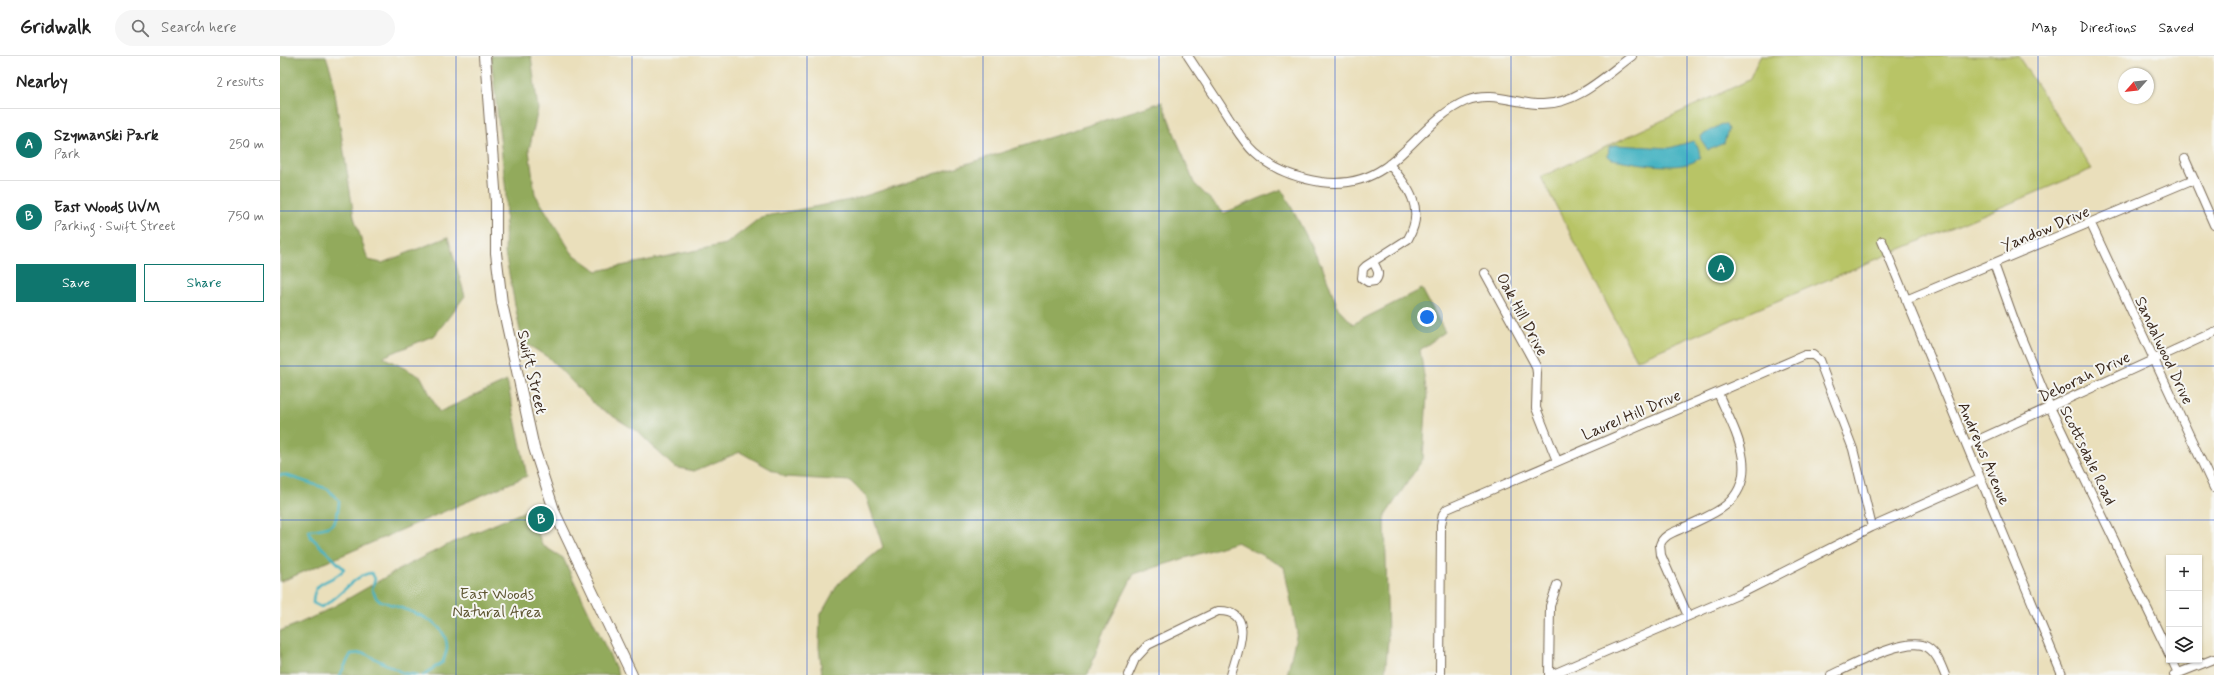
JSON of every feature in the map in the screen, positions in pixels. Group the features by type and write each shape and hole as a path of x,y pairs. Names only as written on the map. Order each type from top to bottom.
{"street":[{"name":"Swift Street","path":"485,56 496,202 496,253 502,303 534,448 555,513 632,675"},
{"path":"1188,56 1248,146 1259,156 1280,170 1313,181 1345,183 1367,177 1389,164 1441,117 1465,101 1492,96 1542,104 1562,102 1578,94 1632,56"},
{"path":"2185,159 2214,225"},
{"path":"1373,262 1408,239 1415,214 1414,203 1410,190 1389,164"},
{"name":"Yandow Drive","path":"1906,300 2091,224 2194,179"},
{"name":"Sandalwood Drive","path":"2091,224 2214,488"},
{"name":"Andrews Avenue","path":"1882,241 2062,675"},
{"name":"Scottsdale Road","path":"1994,264 2016,325 2050,407 2166,648"},
{"name":"Oak Hill Drive","path":"1485,273 1536,366 1536,408 1557,461"},
{"name":"Deborah Drive","path":"1967,445 2214,332"},
{"name":"Laurel Hill Drive","path":"1440,675 1441,525 1443,514 1454,505 1805,355 1814,355 1817,357 1853,449 1872,526"},
{"path":"1688,616 1661,556 1660,545 1668,535 1726,505 1740,485 1744,469 1742,451 1718,392"},
{"path":"1557,585 1550,606 1550,675 1754,587 1872,526 1980,478"},
{"path":"1128,675 1135,659 1148,645 1218,611 1227,611 1235,614 1242,628 1240,643 1231,675"},
{"path":"1830,675 1898,647 1917,644 1926,646 1933,652 1945,675"},
{"path":"2173,663 2176,674 2214,659"}],"green space":[{"path":"280,56 326,56 332,74 354,217 368,260 382,263 448,237 465,296 435,335 383,357 421,377 439,412 507,381 527,476 280,582"},
{"path":"491,56 531,56 538,109 529,150 535,194 572,253 597,271 726,244 761,217 855,199 1162,102 1194,183 1224,213 1282,189 1323,268 1338,308 1353,324 1422,289 1445,332 1420,350 1427,395 1423,459 1385,516 1388,641 1385,675 1287,675 1297,632 1284,567 1237,542 1134,574 1102,635 1088,675 822,675 819,647 820,616 838,584 883,547 866,496 850,481 785,477 740,452 694,471 674,467 638,432 595,405 549,358 522,341 505,253 506,192"},
{"path":"1760,56 2018,56 2092,169 1636,360 1541,177 1749,80"},
{"name":"East Woods Natural Area","path":"530,509 542,545 563,558 619,675 280,675 280,631 298,624 334,606 434,551"}],"water":[{"path":"1722,124 1726,125 1728,130 1724,143 1708,150 1702,141 1701,136"},
{"path":"1693,141 1698,146 1700,157 1693,162 1683,165 1658,166 1612,159 1608,156 1609,147 1615,145 1670,148"}],"waterway":[{"path":"280,475 285,475 328,489 339,501 337,516 332,524 328,527 309,530 311,537 344,569 340,574 324,582 316,589 313,603 321,607 328,604 359,577 372,573 375,579 372,589 377,599 420,615 439,628 445,636 447,647 443,662 423,675"},
{"path":"340,675 351,654 364,653 403,673 418,675"}],"place":[{"name":"Szymanski Park","path":"1721,268"},
{"name":"East Woods UVM","path":"541,519"}]}
